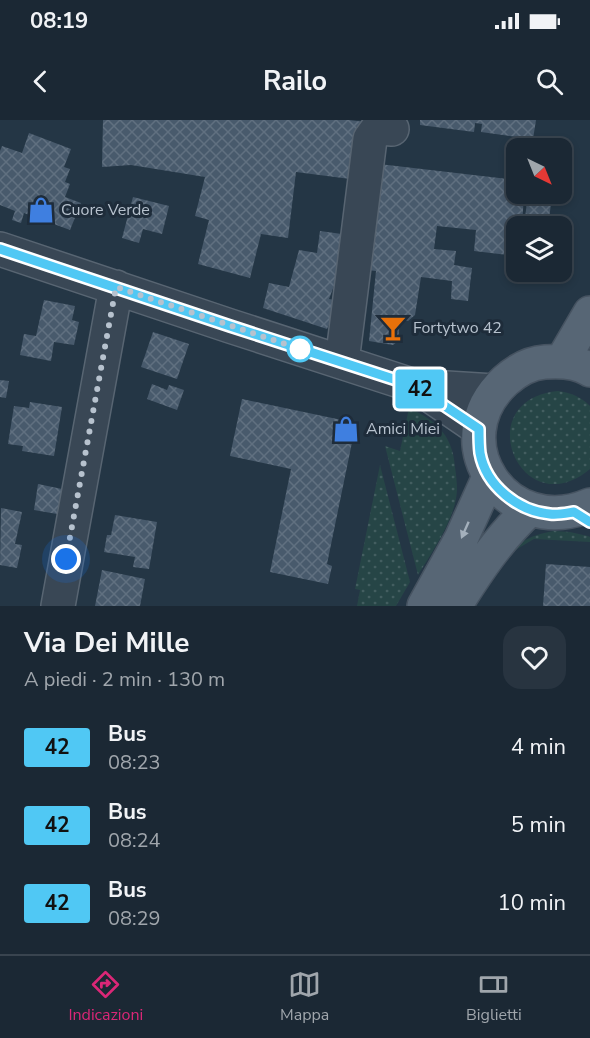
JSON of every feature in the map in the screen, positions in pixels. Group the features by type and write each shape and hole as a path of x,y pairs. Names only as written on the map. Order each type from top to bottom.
{"main road":[{"path":"585,513 552,514 529,510 506,497 489,477 480,454 479,429 484,409 494,391 513,374 536,363 576,365 590,313"},
{"path":"424,606 461,539 489,477"},
{"path":"454,606 486,557 511,527 529,510"}],"street":[{"path":"342,362 370,139 378,128 392,129"},
{"path":"0,249 415,386 494,391"},
{"path":"58,606 116,287"},
{"path":"415,386 479,429"}],"green space":[{"path":"558,391 575,396 590,406 590,469 565,483 543,483 526,472 514,455 510,435 515,415 530,399"},
{"path":"409,408 435,424 447,438 454,456 457,484 456,501 448,523 418,575 385,446 400,451"},
{"path":"380,465 410,582 396,606 357,606 360,590 355,589"},
{"path":"554,531 588,536 590,542 534,539 510,555 523,541"}],"building":[{"path":"103,120 349,120 365,122 358,180 296,172 288,238 261,234 250,278 198,264 209,220 195,216 205,177 131,165 102,167"},
{"path":"420,120 536,120 533,138 481,132 482,124 475,123 474,132 420,125"},
{"path":"29,133 71,149 64,167 70,169 65,182 70,184 65,197 81,203 70,230 24,213 21,223 12,220 15,211 0,205 0,151 2,146 22,153"},
{"path":"379,164 506,179 506,204 523,204 523,216 506,216 506,255 474,251 476,230 437,226 434,249 456,251 454,265 472,268 468,301 451,299 452,281 421,277 415,315 408,321 400,319 398,341 393,345 369,341 376,271 367,270"},
{"path":"133,197 169,206 162,234 143,229 139,243 122,238"},
{"path":"527,204 551,204 549,216 525,216"},
{"path":"320,231 349,235 341,267 329,299 335,300 327,329 263,308 269,283 289,287 299,250 317,253"},
{"path":"44,300 75,306 72,320 79,322 74,345 54,342 51,361 20,355 24,334 36,336"},
{"path":"153,332 189,344 177,379 141,367"},
{"path":"0,380 9,381 6,398 0,397"},
{"path":"152,384 167,390 169,385 184,390 177,410 147,399"},
{"path":"242,399 356,423 327,564 332,566 328,584 270,572 291,469 230,456"},
{"path":"30,402 62,407 54,456 22,451 23,446 8,444 14,406 29,408"},
{"path":"38,484 62,489 57,514 34,510"},
{"path":"1,508 22,512 15,544 22,545 17,568 0,565"},
{"path":"115,515 157,522 149,569 133,567 135,557 104,552 107,535 111,535"},
{"path":"546,564 590,567 590,606 543,606"},
{"path":"102,570 145,579 140,606 95,606"}],"bus line":[{"name":"42","path":"0,249 415,386 479,429 480,454 489,477 506,497 529,510 552,514 574,512 590,522"}],"place":[{"name":"Cuore Verde","path":"41,210"},
{"name":"Fortytwo 42","path":"393,328"},
{"name":"Amici Miei","path":"346,429"}],"route":[{"path":"66,559 116,287 300,349"}]}
